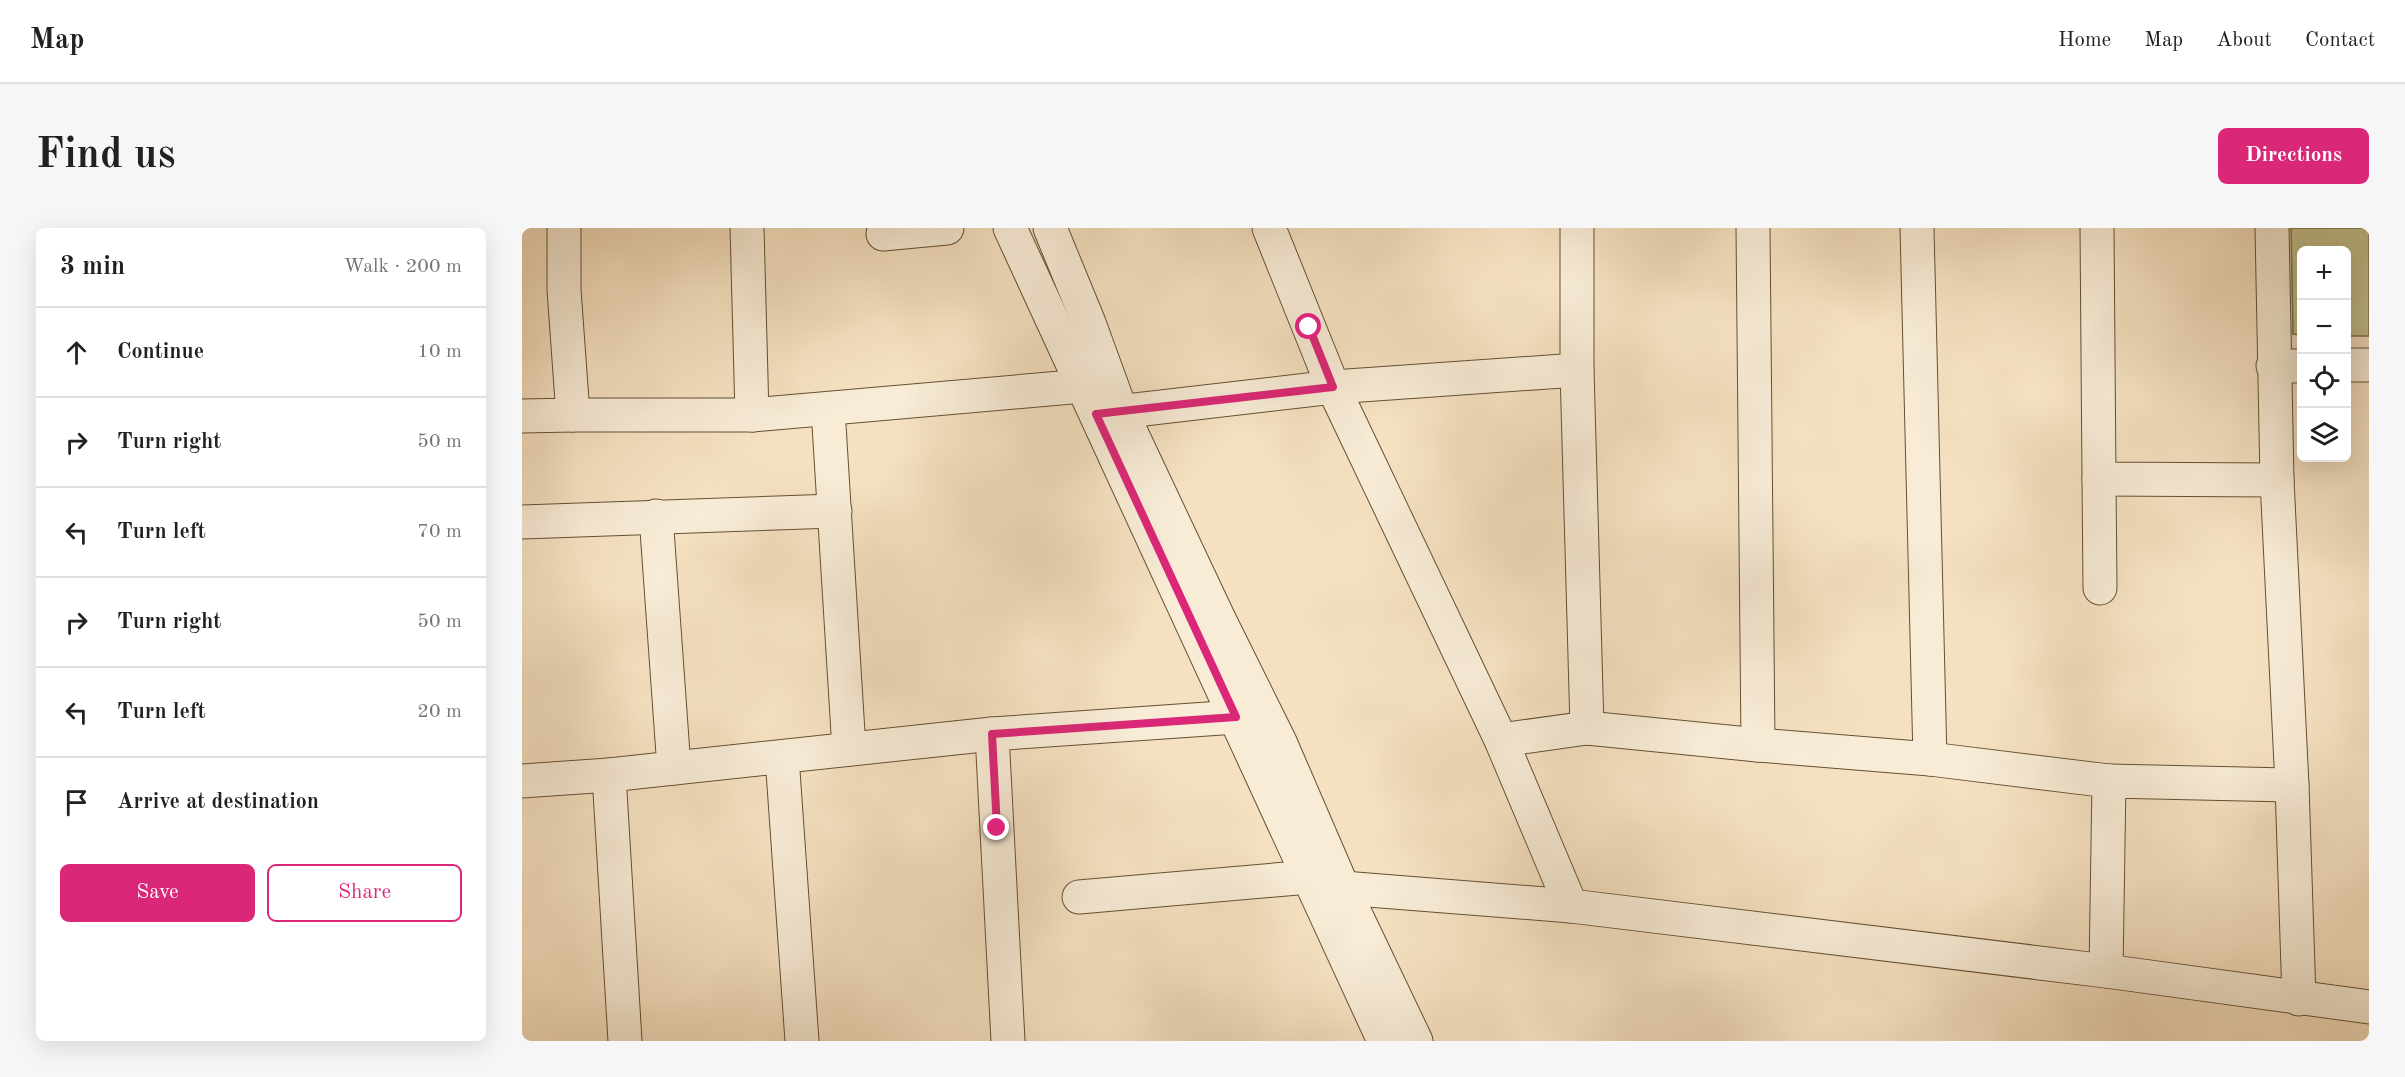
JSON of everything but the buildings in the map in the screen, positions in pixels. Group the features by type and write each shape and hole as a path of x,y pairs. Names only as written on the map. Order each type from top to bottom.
{"street":[{"path":"564,228 564,290 573,415"},
{"path":"747,228 752,415"},
{"path":"883,234 947,228"},
{"path":"1010,228 1102,398 1280,742 1309,877 1384,1041"},
{"path":"1050,228 1089,323 1102,398 1236,717 1342,888 1416,1041"},
{"path":"1269,228 1333,387 1502,740 1571,906"},
{"path":"1577,228 1576,370 1587,728"},
{"path":"1753,228 1758,745"},
{"path":"1917,228 1930,759"},
{"path":"2097,228 2100,588"},
{"path":"2272,228 2288,366 2277,480 2292,785 2298,999"},
{"path":"2351,365 2369,365"},
{"path":"522,416 752,415 828,409 1333,387 1576,370"},
{"path":"828,409 849,749"},
{"path":"2099,479 2277,480"},
{"path":"522,522 835,511"},
{"path":"656,516 674,768"},
{"path":"522,781 609,775 992,734 1236,717"},
{"path":"1502,740 1587,728 1930,759 2109,781 2292,785"},
{"path":"992,734 1008,1041"},
{"path":"782,757 802,1041"},
{"path":"609,775 626,1041"},
{"path":"2106,971 2109,781"},
{"path":"1079,897 1309,877"},
{"path":"1342,888 1571,906 2106,971 2369,1007"}],"shaded area":[{"path":"2291,228 2369,228 2369,336 2351,336 2351,246 2297,246 2297,334 2293,334"}],"route":[{"path":"997,828 992,734 1236,717 1096,414 1333,387 1309,327"}]}
